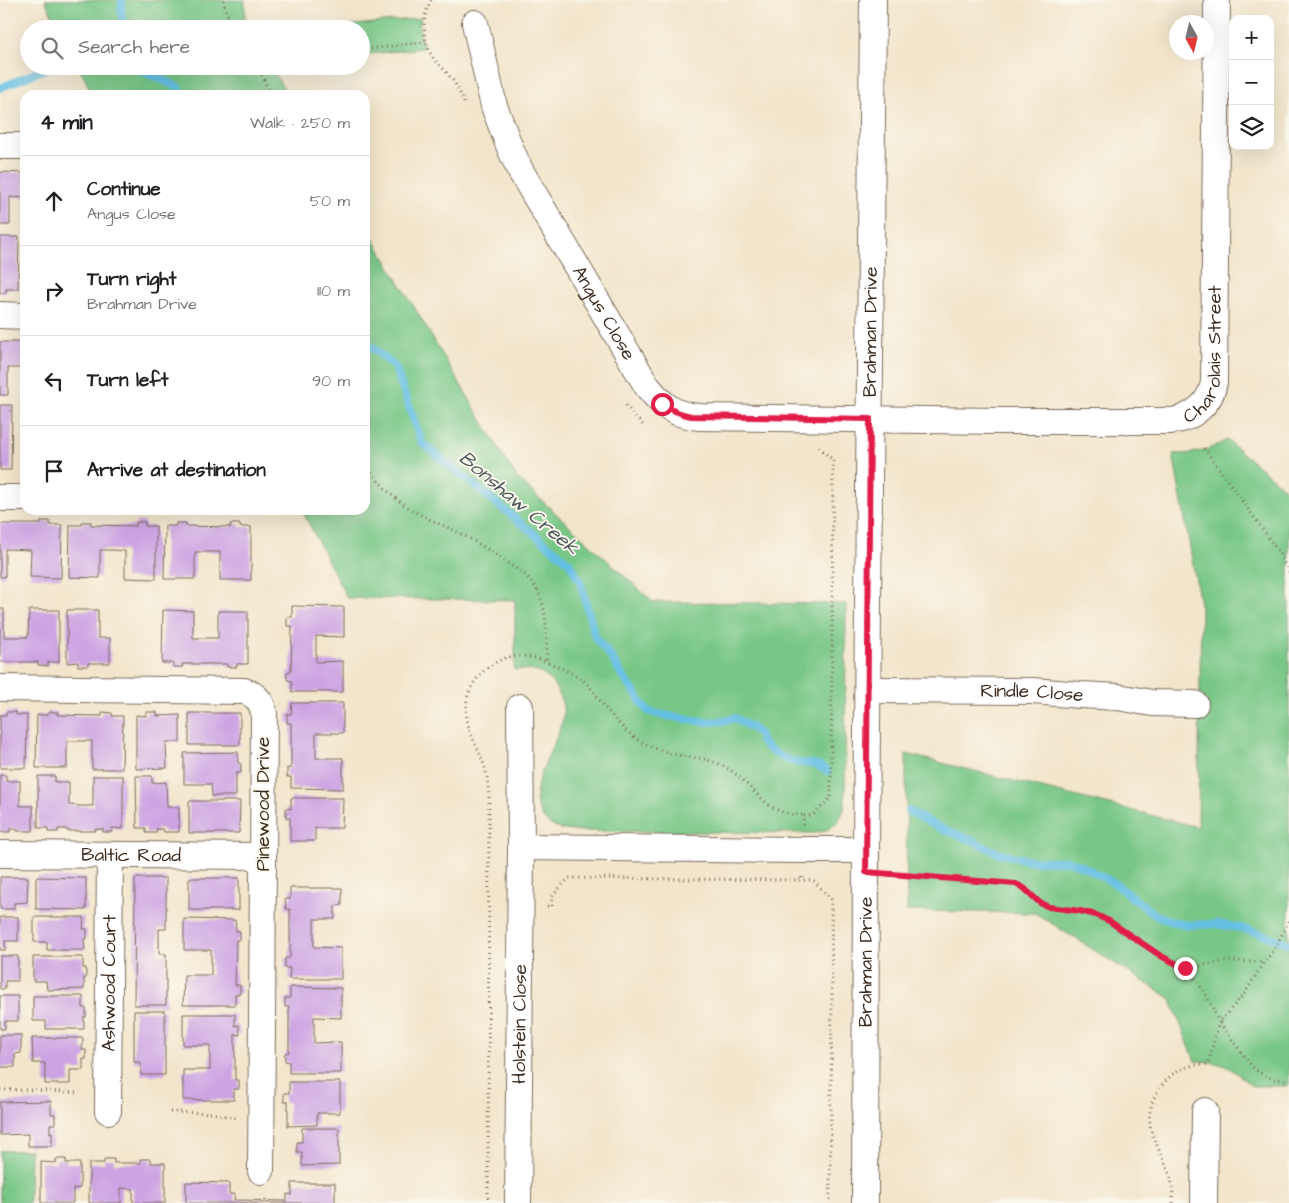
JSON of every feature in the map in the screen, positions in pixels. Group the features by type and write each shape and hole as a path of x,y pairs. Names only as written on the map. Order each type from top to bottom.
{"street":[{"name":"Brahman Drive","path":"865,1203 866,808 873,0"},
{"name":"Charolais Street","path":"870,419 1172,422 1185,419 1203,406 1211,394 1214,382 1217,0"},
{"name":"Angus Close","path":"475,23 494,106 520,170 648,386 662,404 677,412 691,416 870,419"},
{"path":"0,146 20,146"},
{"path":"0,316 20,316"},
{"path":"0,498 20,498"},
{"name":"Pinewood Drive","path":"0,688 240,691 251,693 260,702 264,714 261,1171"},
{"name":"Rindle Close","path":"868,690 1033,691 1081,696 1118,697 1158,704 1195,704"},
{"name":"Holstein Close","path":"518,1203 521,847 520,707"},
{"path":"521,847 803,850 866,861"},
{"name":"Baltic Road","path":"0,854 263,856"},
{"name":"Ashwood Court","path":"108,1111 110,855"},
{"path":"1204,1203 1205,1111"}],"path":[{"path":"223,0 230,20"},
{"path":"370,49 426,42"},
{"path":"261,75 269,90"},
{"path":"1204,448 1278,551 1289,572"},
{"path":"370,471 388,493 406,507 490,550 529,579 540,596 545,614 547,662"},
{"path":"488,1203 489,794 486,772 470,733 466,713 468,696 479,676 498,661 513,656 538,658 547,662 582,679 596,694 612,717 639,740 655,748 703,758 722,765 734,773 766,802 781,812 803,816 813,815 831,798 831,759"},
{"path":"802,880 803,816"},
{"path":"866,861 1016,884 1024,888 1040,903 1049,907 1080,911 1109,921 1161,956 1185,968 1198,983 1219,1022 1254,1069 1267,1077 1289,1080"},
{"path":"488,904 552,906 552,896 569,878 814,880 831,899 830,1203"},
{"path":"1173,1203 1170,1177 1151,1131 1152,1103 1155,1095 1170,1076 1183,1068 1192,1065 1208,1064 1219,1022 1245,993 1264,962 1274,950 1289,921"},
{"path":"1185,968 1227,961 1264,962"},
{"path":"0,1090 79,1093"},
{"path":"170,1112 212,1113 234,1118 261,1117"}],"green space":[{"path":"45,0 245,0 246,20 55,20"},
{"path":"421,18 419,28 423,48 370,54 370,23"},
{"path":"83,75 276,75 285,90 90,90"},
{"path":"370,233 516,477 653,602 846,604 845,806 841,817 825,831 813,833 574,831 556,828 541,815 537,804 537,792 544,766 560,729 563,718 563,705 551,681 542,674 531,670 514,670 515,600 347,598 305,515 370,515"},
{"path":"1227,440 1289,492 1289,1086 1251,1086 1226,1066 1195,1061 1170,998 1035,913 907,911 906,754 1198,827 1201,609 1173,454 1202,451"},
{"path":"30,1150 29,1203 0,1203 0,1151"}],"building":[{"path":"0,172 20,173 20,198 10,197 10,225 0,225"},
{"path":"0,237 19,237 18,289 6,289 6,293 0,293"},
{"path":"0,342 20,342 20,368 8,368 8,395 0,395"},
{"path":"0,405 12,405 11,470 0,470"},
{"path":"41,521 50,521 50,525 62,525 61,578 30,577 31,550 5,549 5,577 0,577 0,524 41,524"},
{"path":"82,522 91,522 91,525 136,526 136,522 145,522 145,526 156,526 156,579 125,578 125,551 113,550 100,550 100,578 69,577 70,525 82,525"},
{"path":"176,523 186,523 186,526 231,527 230,524 240,524 240,527 251,527 251,580 220,580 220,552 195,552 195,579 164,579 165,526 176,526"},
{"path":"292,606 344,607 344,637 316,636 316,662 343,661 343,692 292,692 292,681 287,680 287,672 291,671 292,626 287,626 287,617 292,617"},
{"path":"0,609 4,609 4,637 28,637 29,610 59,610 59,662 48,662 48,666 38,665 38,662 0,662"},
{"path":"67,610 98,610 98,638 110,638 110,663 88,663 88,666 78,666 78,662 67,663"},
{"path":"163,610 193,611 193,638 218,638 218,611 248,611 248,664 237,664 237,667 227,667 227,664 182,664 183,667 173,667 173,663 162,663"},
{"path":"292,703 343,703 343,733 316,733 316,758 343,758 343,789 291,788 291,777 287,777 287,768 291,768 291,723 287,723 287,714 291,714"},
{"path":"6,712 16,712 16,715 27,715 26,768 0,768 0,715 6,715"},
{"path":"48,712 58,712 57,715 102,716 102,712 112,713 112,716 123,716 122,769 92,769 92,741 67,741 67,768 36,768 37,715 48,715"},
{"path":"146,712 157,712 157,716 180,715 180,742 166,742 167,768 136,769 136,715 146,716"},
{"path":"189,713 240,713 240,745 189,745"},
{"path":"238,752 238,763 241,764 241,773 236,773 236,796 212,796 211,784 184,784 184,753"},
{"path":"0,775 6,775 6,781 20,781 20,806 33,806 33,831 10,829 10,832 0,832"},
{"path":"38,776 55,776 55,782 69,782 69,805 93,806 93,776 123,776 123,829 112,828 112,832 103,832 103,829 95,829 95,831 67,831 67,829 58,829 58,832 48,832 48,828 38,828"},
{"path":"136,776 152,776 152,783 166,782 167,807 179,807 179,832 164,832 163,829 156,829 157,833 146,833 146,828 137,828"},
{"path":"291,798 343,798 342,828 315,828 315,841 290,841 290,818 286,818 286,808 291,809"},
{"path":"189,801 240,801 239,833 189,833"},
{"path":"0,877 28,877 27,902 14,903 14,909 0,909"},
{"path":"36,877 86,878 86,910 36,909"},
{"path":"135,878 166,878 166,929 159,929 159,954 166,954 166,1005 134,1005"},
{"path":"189,878 239,878 239,910 189,910"},
{"path":"290,888 342,888 342,905 335,906 335,919 314,919 314,947 341,948 341,979 289,979 290,968 285,968 285,958 290,958 290,909 286,909 285,899 290,899"},
{"path":"0,917 18,917 18,941 5,941 5,950 0,950"},
{"path":"34,917 84,917 83,929 87,929 87,938 84,939 85,950 47,950 47,942 34,942"},
{"path":"184,919 235,920 236,931 240,931 240,940 236,940 235,985 240,985 240,994 235,994 235,1005 183,1005 184,975 211,975 211,950 184,950"},
{"path":"0,956 18,956 18,981 5,981 5,989 0,989"},
{"path":"33,957 83,957 83,968 86,968 84,989 47,990 46,981 33,981"},
{"path":"290,987 341,988 341,1018 314,1017 314,1043 341,1042 341,1073 289,1073 289,1062 285,1061 285,1053 289,1052 289,1007 285,1007 285,998 290,998"},
{"path":"0,996 18,996 18,1021 5,1021 5,1029 0,1029"},
{"path":"33,996 83,996 83,1008 86,1008 84,1029 46,1029 46,1021 33,1021"},
{"path":"134,1011 165,1011 165,1075 141,1075 141,1062 134,1062"},
{"path":"183,1014 235,1014 235,1026 239,1025 240,1035 235,1034 235,1080 239,1080 239,1089 234,1089 234,1100 183,1100 183,1070 210,1070 210,1045 183,1045"},
{"path":"0,1035 21,1035 21,1053 15,1054 15,1067 0,1067"},
{"path":"32,1038 83,1038 82,1050 86,1050 86,1059 83,1059 83,1070 70,1070 70,1084 45,1084 45,1063 33,1063"},
{"path":"289,1082 340,1082 340,1113 317,1113 317,1125 288,1126 288,1102 284,1102 284,1093 289,1093"},
{"path":"51,1101 51,1114 55,1114 55,1124 50,1124 52,1146 28,1146 28,1134 0,1135 0,1102"},
{"path":"302,1128 339,1128 339,1165 302,1166 302,1152 297,1152 297,1142 302,1142"},
{"path":"56,1159 66,1159 66,1163 80,1163 80,1188 73,1189 73,1203 41,1203 41,1162 56,1163"},
{"path":"104,1159 114,1159 114,1163 141,1163 140,1159 150,1159 151,1163 165,1163 165,1203 133,1203 133,1189 121,1188 121,1203 89,1203 89,1163 104,1163"},
{"path":"186,1182 229,1183 229,1194 235,1194 234,1200 287,1201 287,1194 292,1195 292,1183 335,1183 335,1203 186,1203"}],"waterway":[{"name":"Bonshaw Creek","path":"122,0 123,20"},
{"path":"0,88 31,75"},
{"name":"Bonshaw Creek","path":"151,75 178,87 180,90"},
{"name":"Bonshaw Creek","path":"370,345 395,367 422,443 569,562 580,581 595,637 648,711 706,722 726,721 735,718 752,728 760,735 760,740 778,755 794,762 817,765 827,771"},
{"name":"Bonshaw Creek","path":"909,811 938,827 998,853 1033,861 1070,861 1082,866 1114,883 1154,914 1170,921 1186,925 1217,924 1241,928 1289,944"}],"route":[{"path":"662,404 682,415 700,417 870,419 866,872 1016,884 1024,888 1040,903 1049,907 1080,911 1109,921 1161,956 1185,968"}]}
